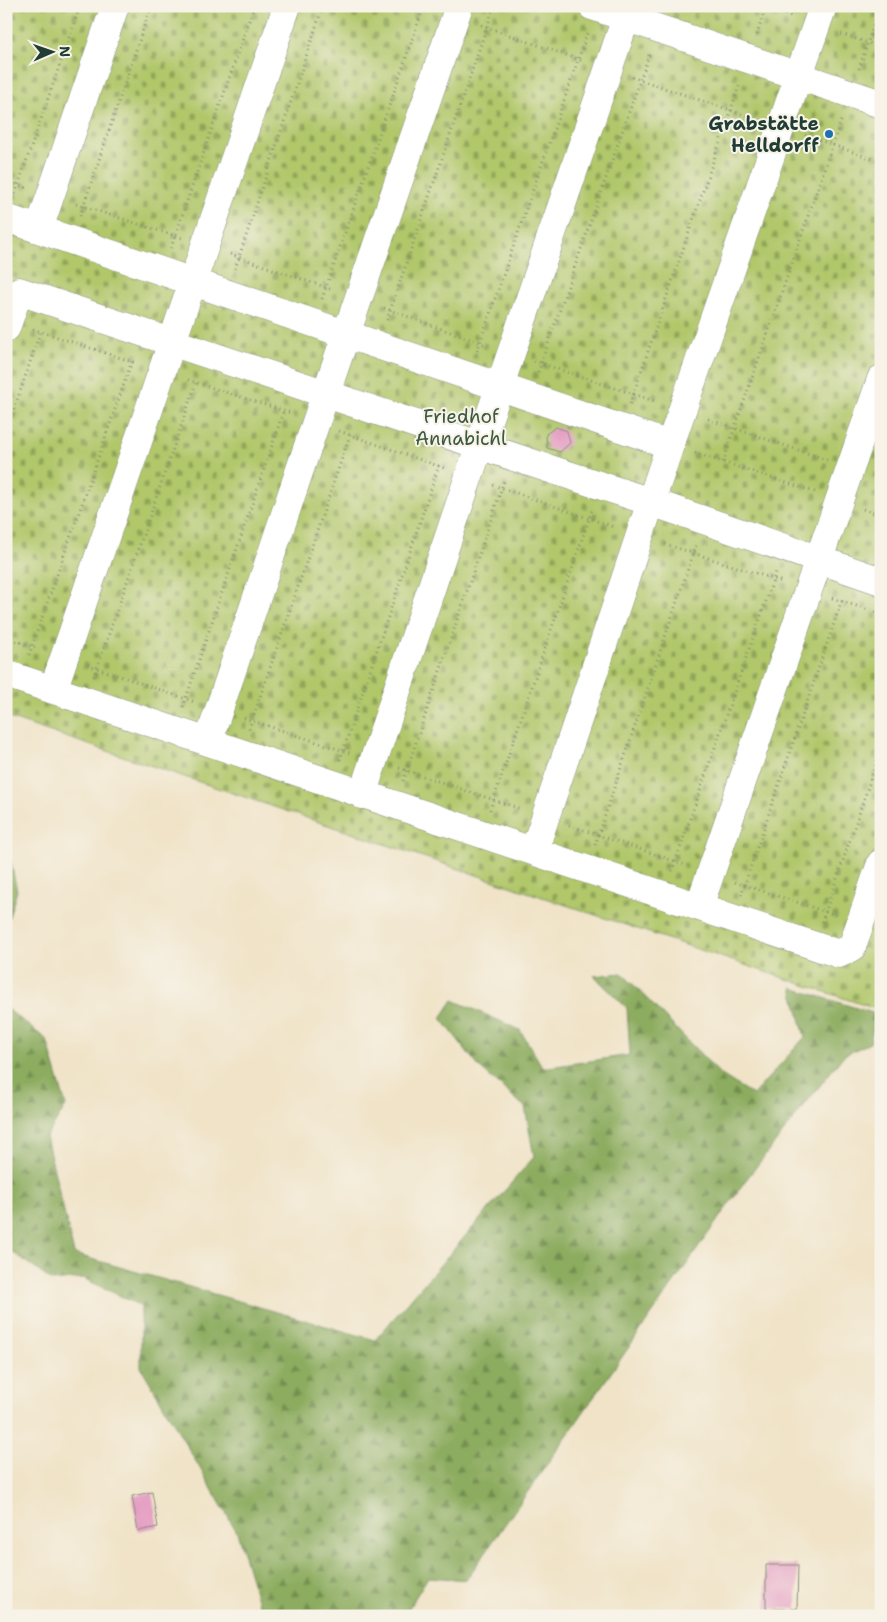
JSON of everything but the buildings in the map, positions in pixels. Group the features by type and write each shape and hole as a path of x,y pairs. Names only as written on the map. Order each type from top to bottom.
{"lane":[{"path":"39,229 115,6"},
{"path":"53,690 287,6"},
{"path":"534,851 670,445 823,6"},
{"path":"594,7 628,12 658,28 881,104"},
{"path":"208,742 457,11"},
{"path":"362,795 479,445 628,12"},
{"path":"7,218 670,445"},
{"path":"6,328 13,288 449,436 705,520 881,581"},
{"path":"699,907 881,379"},
{"path":"14,676 362,795 839,954 852,947 881,863"}],"path":[{"path":"7,218 80,6"},
{"path":"72,240 151,6"},
{"path":"163,272 254,6"},
{"path":"227,294 323,6"},
{"path":"314,323 424,6"},
{"path":"378,345 494,6"},
{"path":"622,428 766,6"},
{"path":"723,462 880,6"},
{"path":"468,376 578,59 594,7"},
{"path":"457,11 487,27 881,162"},
{"path":"529,396 658,28"},
{"path":"6,181 205,246 511,354 850,468"},
{"path":"6,433 51,301"},
{"path":"14,676 32,646 142,332"},
{"path":"86,701 207,354"},
{"path":"175,731 293,383"},
{"path":"241,753 360,406"},
{"path":"332,784 449,436"},
{"path":"670,445 881,515"},
{"path":"395,805 512,456"},
{"path":"481,834 601,486"},
{"path":"586,869 705,520"},
{"path":"663,895 785,548"},
{"path":"733,919 852,571"},
{"path":"6,638 860,924"},
{"path":"814,946 881,750"}],"green space":[{"name":"Friedhof Annabichl","path":"6,6 881,6 881,995 873,1008 6,717"},
{"path":"6,839 17,891 6,926"},
{"path":"622,973 720,1074 753,1095 805,1037 792,988 876,1014 870,1043 844,1055 745,1181 466,1580 428,1577 404,1616 262,1616 237,1532 141,1367 141,1306 83,1278 52,1281 6,1247 6,1008 47,1040 66,1106 46,1137 74,1254 375,1340 534,1157 525,1107 479,1067 441,1018 453,1000 520,1030 543,1068 630,1055 627,1008 594,976"}],"place":[{"name":"Grabstätte Helldorff","path":"829,134"}]}
